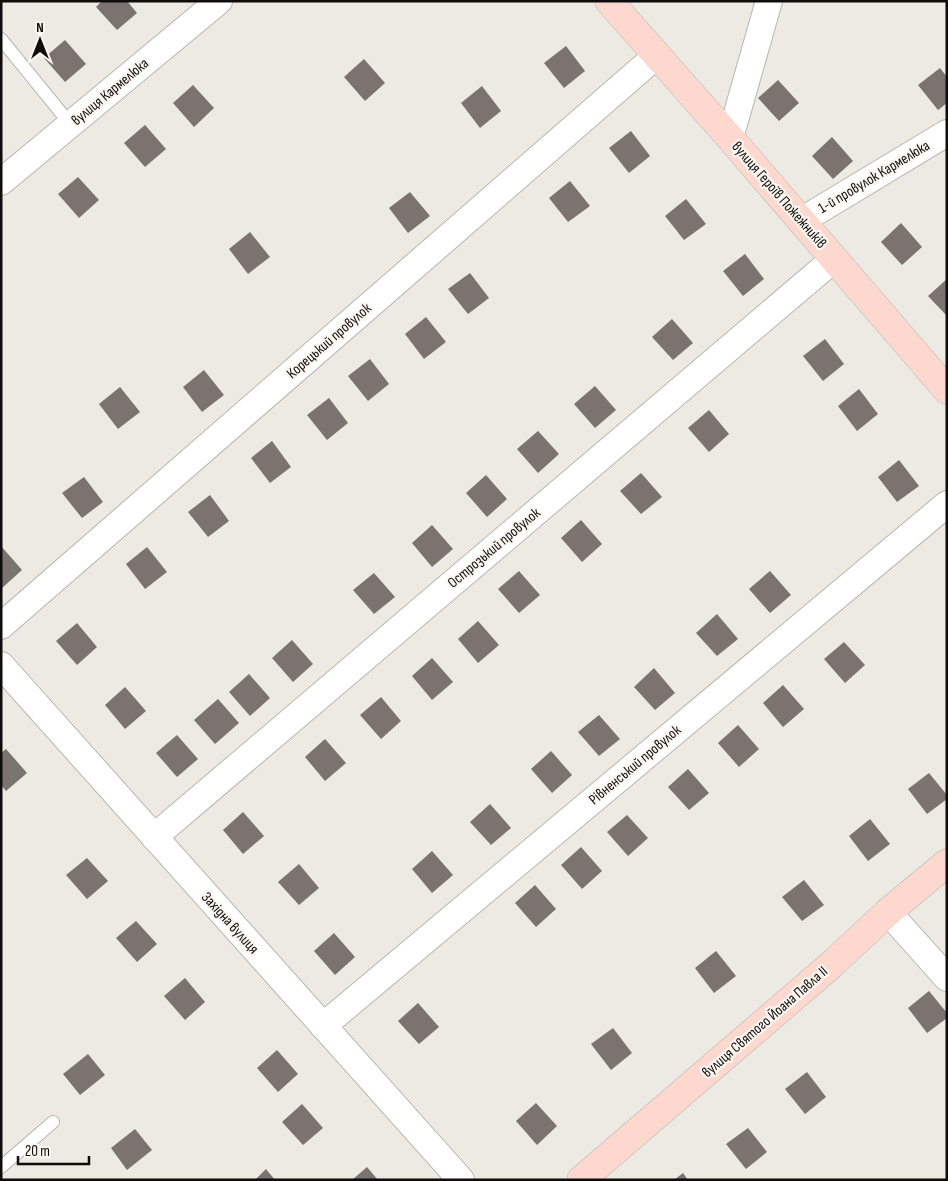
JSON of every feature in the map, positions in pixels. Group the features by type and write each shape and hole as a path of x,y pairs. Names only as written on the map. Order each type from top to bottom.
{"street":[{"name":"вулиця Кармелюка","path":"1,182 219,1"},
{"name":"вулиця Героїв Пожежників","path":"609,1 947,390"},
{"path":"730,138 769,1"},
{"name":"Корецький провулок","path":"1,626 656,56"},
{"name":"1-й провулок Кармелюка","path":"801,221 947,133"},
{"name":"Острозький провулок","path":"154,837 834,259"},
{"name":"Рівненський провулок","path":"322,1026 947,504"},
{"name":"Західна вулиця","path":"5,679 154,837 460,1180"},
{"name":"вулиця Святого Йоана Павла II","path":"581,1180 831,965 888,912 947,863"},
{"path":"888,912 947,978"}],"lane":[{"path":"1,39 71,125"},
{"path":"1,1167 53,1122"}],"building":[{"path":"102,1 127,1 137,13 117,30 96,7"},
{"path":"65,40 86,64 65,82 44,58"},
{"path":"566,46 585,71 564,88 544,63"},
{"path":"364,59 385,83 365,101 344,77"},
{"path":"940,68 947,77 947,103 938,110 918,85"},
{"path":"778,80 799,103 779,121 758,98"},
{"path":"193,85 214,108 194,127 173,103"},
{"path":"482,86 501,111 480,128 461,103"},
{"path":"145,125 166,149 145,167 124,143"},
{"path":"631,131 650,156 629,173 609,148"},
{"path":"832,137 853,161 833,179 812,156"},
{"path":"78,177 99,200 79,218 58,194"},
{"path":"570,181 590,206 568,222 549,198"},
{"path":"410,192 430,216 408,233 389,208"},
{"path":"686,199 706,224 684,240 665,216"},
{"path":"901,223 922,247 902,265 881,242"},
{"path":"250,232 270,257 248,274 229,249"},
{"path":"745,254 764,279 743,296 723,271"},
{"path":"470,273 489,298 468,314 448,289"},
{"path":"947,279 947,316 928,296"},
{"path":"426,317 446,342 424,359 405,334"},
{"path":"672,319 693,343 673,360 652,337"},
{"path":"825,339 844,364 823,381 803,356"},
{"path":"370,359 389,384 368,401 348,376"},
{"path":"204,370 224,395 202,412 183,387"},
{"path":"595,386 616,410 595,428 574,404"},
{"path":"120,387 140,412 118,429 99,404"},
{"path":"859,389 878,414 857,431 838,406"},
{"path":"329,398 348,423 327,440 307,415"},
{"path":"709,410 729,434 709,452 688,428"},
{"path":"538,431 559,454 538,473 517,449"},
{"path":"272,441 291,467 270,483 251,458"},
{"path":"899,460 919,486 897,502 878,477"},
{"path":"641,473 662,497 641,514 620,491"},
{"path":"486,475 507,499 487,517 466,493"},
{"path":"84,477 103,502 82,518 62,493"},
{"path":"210,495 229,521 208,537 188,512"},
{"path":"581,520 602,544 582,562 561,538"},
{"path":"432,525 453,549 432,567 412,543"},
{"path":"1,546 22,570 1,589"},
{"path":"147,547 167,572 145,589 126,564"},
{"path":"519,571 540,595 519,613 498,589"},
{"path":"770,571 791,595 770,613 749,589"},
{"path":"374,573 395,597 374,614 353,590"},
{"path":"717,614 738,639 717,656 696,633"},
{"path":"478,621 499,645 478,663 458,639"},
{"path":"77,623 97,647 77,665 56,641"},
{"path":"292,640 313,664 293,682 272,658"},
{"path":"844,642 865,665 845,683 824,659"},
{"path":"432,658 453,682 432,700 412,676"},
{"path":"654,668 675,693 655,710 634,687"},
{"path":"249,674 270,698 250,716 229,692"},
{"path":"783,685 804,709 783,727 763,703"},
{"path":"125,687 146,711 125,729 105,705"},
{"path":"381,697 401,721 381,739 360,715"},
{"path":"218,699 239,723 215,744 194,720"},
{"path":"599,715 620,739 599,756 578,732"},
{"path":"738,725 759,749 739,767 718,743"},
{"path":"177,735 198,759 177,777 156,753"},
{"path":"325,739 346,763 325,781 305,757"},
{"path":"6,749 27,773 6,791 1,785 1,753"},
{"path":"551,751 572,775 552,793 531,769"},
{"path":"688,769 709,793 689,810 668,787"},
{"path":"929,773 947,795 947,799 927,814 908,789"},
{"path":"490,804 511,828 491,845 470,822"},
{"path":"243,812 264,836 243,854 223,830"},
{"path":"627,815 648,838 628,856 607,832"},
{"path":"870,819 890,844 868,861 849,836"},
{"path":"581,847 602,871 582,889 561,865"},
{"path":"432,851 453,875 432,893 412,869"},
{"path":"87,858 108,881 87,899 66,875"},
{"path":"299,864 319,888 299,905 278,882"},
{"path":"804,880 824,905 802,921 782,897"},
{"path":"535,885 556,909 536,927 515,903"},
{"path":"136,921 157,944 137,962 116,938"},
{"path":"334,933 355,957 335,975 314,951"},
{"path":"716,951 736,976 714,993 695,968"},
{"path":"185,978 205,1002 185,1020 164,996"},
{"path":"929,991 947,1013 947,1018 927,1033 908,1008"},
{"path":"418,1003 439,1027 419,1044 398,1021"},
{"path":"613,1028 632,1053 611,1070 591,1044"},
{"path":"277,1050 298,1074 278,1092 257,1068"},
{"path":"88,1054 105,1075 80,1095 63,1074"},
{"path":"807,1072 826,1097 805,1114 785,1089"},
{"path":"536,1103 557,1126 537,1145 516,1121"},
{"path":"302,1104 323,1128 303,1145 282,1122"},
{"path":"748,1128 767,1152 746,1169 726,1144"},
{"path":"135,1129 152,1150 127,1170 111,1148"},
{"path":"367,1167 378,1180 352,1180"},
{"path":"266,1169 275,1180 255,1180"},
{"path":"683,1173 688,1180 674,1180"}]}
